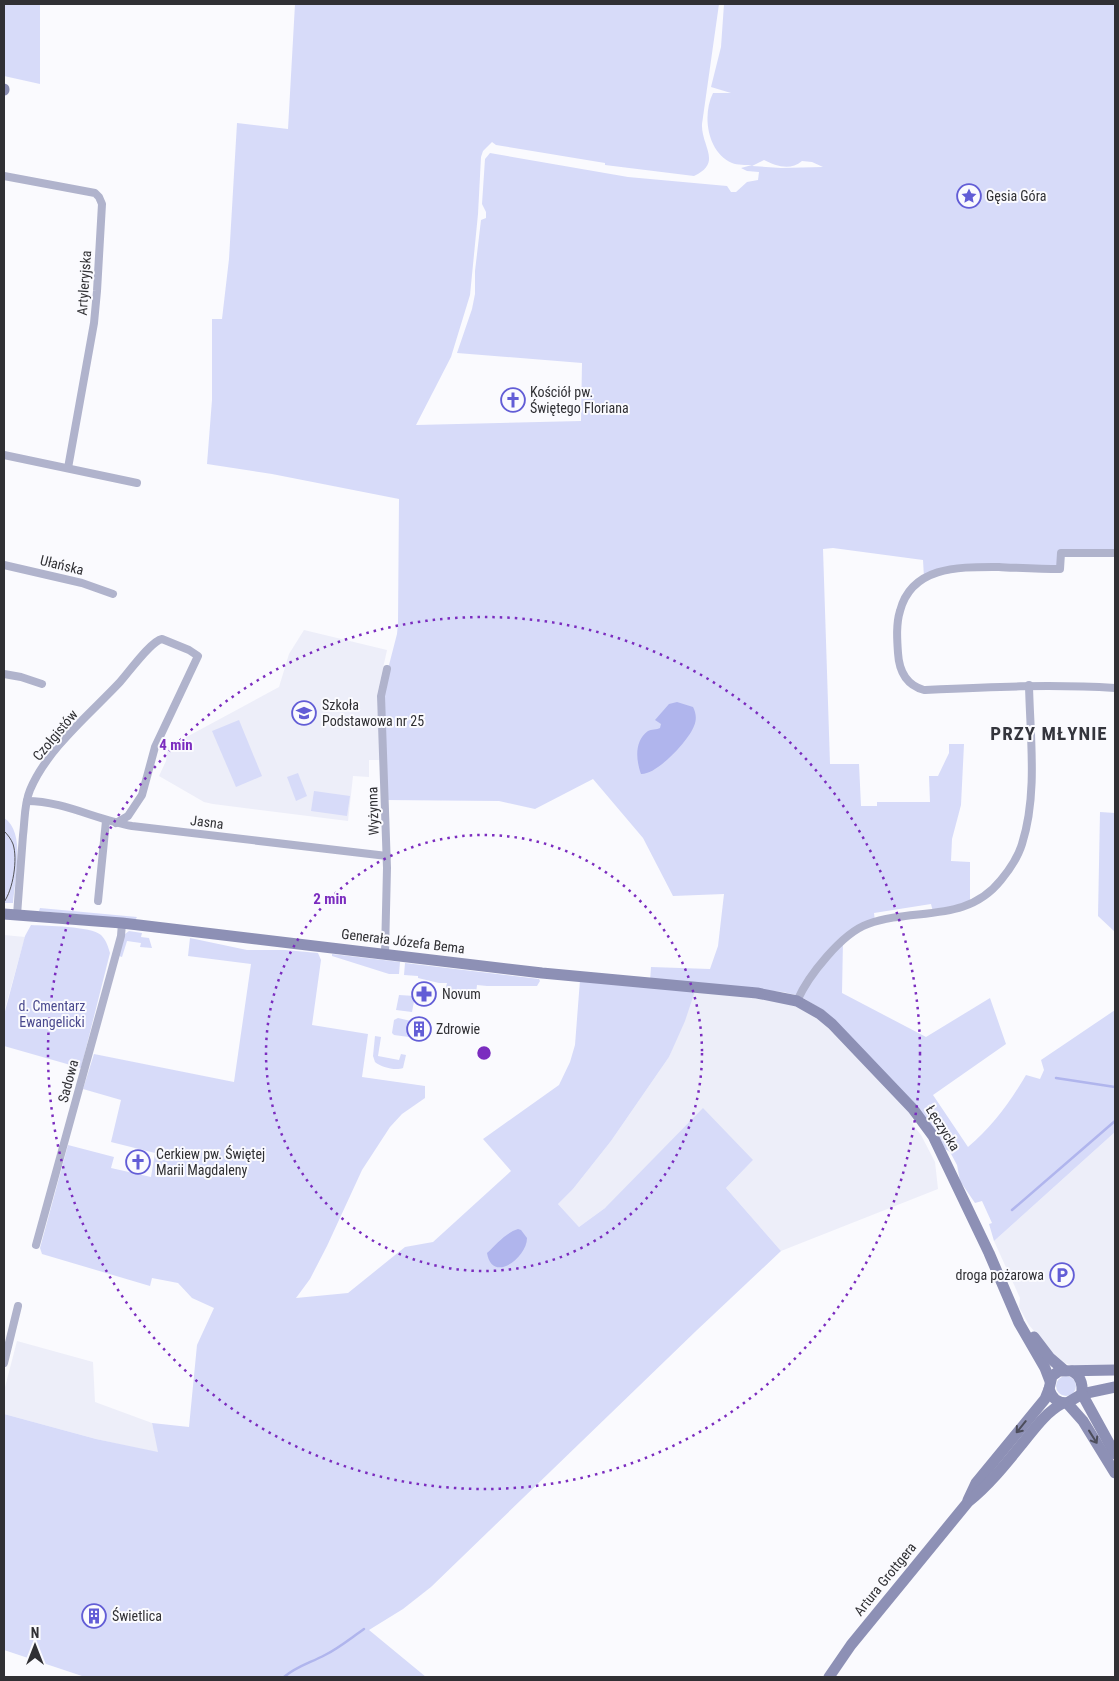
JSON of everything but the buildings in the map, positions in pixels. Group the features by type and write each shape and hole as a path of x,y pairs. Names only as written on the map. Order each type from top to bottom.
{"street":[{"name":"Artyleryjska","path":"4,176 95,194 99,197 102,204 94,323 68,468"},
{"path":"4,455 137,483"},
{"path":"1115,553 1061,553 1060,570 982,567 946,570 935,573 918,582 904,599 898,616 897,637 898,660 904,675 912,686 924,690 1030,685 1077,685 1115,688"},
{"name":"Ułańska","path":"4,565 82,583 113,594"},
{"name":"Czołgistów","path":"16,915 27,801 34,782 52,755 154,643 162,639 189,650 198,656 155,747 139,800 128,816 116,823"},
{"name":"Wyżynna","path":"385,953 387,856 381,696 388,669"},
{"path":"4,674 42,684"},
{"path":"797,1001 810,979 833,949 859,928 875,922 964,907 987,894 1004,876 1020,850 1028,818 1031,766 1030,685"},
{"name":"Jasna","path":"27,801 45,801 116,823 387,856"},
{"path":"98,901 106,820"},
{"name":"Generała Józefa Bema","path":"4,914 122,923 589,978 756,993 797,1001"},
{"name":"Sadowa","path":"36,1245 103,1000 122,923"},
{"name":"Łęczycka","path":"797,1001 820,1014 832,1024 925,1122 947,1162 1026,1336 1045,1368 1050,1385"},
{"path":"4,1363 18,1306"},
{"name":"Łęczycka","path":"1014,1309 1045,1352 1068,1370"},
{"path":"1115,1370 1068,1370 1055,1373 1050,1385 1054,1398 1065,1403 1083,1421 1115,1473"},
{"path":"1068,1370 1080,1379 1082,1394 1115,1454"},
{"name":"Artura Grottgera","path":"968,1502 976,1483 1045,1399 1050,1385"},
{"path":"1065,1403 1082,1394 1115,1387"},
{"name":"Artura Grottgera","path":"830,1677 851,1645 968,1502 996,1476 1046,1415 1065,1403"}],"shaded area":[{"name":"Szkoła Podstawowa nr 25","path":"304,630 387,650 377,695 380,760 369,760 369,777 353,776 348,821 204,802 159,776 166,761 168,747 279,687 289,654"},
{"path":"4,935 25,937 4,1012"},
{"path":"695,991 732,994 797,1005 819,1019 912,1114 913,1125 921,1135 935,1162 938,1189 781,1251 726,1188 753,1160 605,1208 579,1227 558,1204 573,1189 611,1141 669,1057"},
{"path":"1115,1132 1115,1368 1070,1365 1059,1361 1029,1325 1019,1307 1020,1298 994,1241"},
{"path":"17,1341 93,1362 95,1402 152,1423 159,1453 96,1439 4,1414 4,1391"}],"green space":[{"path":"4,4 40,4 40,84 4,76"},
{"path":"295,4 719,4 702,124 709,160 703,171 694,176 605,165 605,163 496,145 492,142 483,151 481,157 478,214 470,295 451,357 416,425 581,421 582,363 457,353 472,309 475,294 475,271 481,220 486,218 486,212 482,204 485,159 490,153 628,177 727,186 731,192 736,192 747,182 758,180 759,172 747,171 741,168 752,165 734,164 724,158 717,151 709,132 708,112 713,93 731,93 711,87 721,47 724,4 1115,4 1115,553 1061,553 1060,569 982,567 924,578 923,560 833,548 823,549 830,764 859,764 861,806 877,806 877,802 930,802 929,776 938,776 949,753 949,744 964,744 961,805 952,839 951,861 970,862 970,904 933,912 931,904 874,913 875,922 843,940 842,993 926,1037 990,998 1006,1044 933,1095 968,1147 1000,1114 1026,1075 1040,1079 1044,1070 1041,1060 1115,1010 1115,1132 994,1241 989,1224 992,1223 982,1201 975,1203 960,1181 957,1165 950,1152 945,1149 940,1138 826,1012 800,996 783,992 650,981 651,967 710,969 718,946 724,894 673,896 643,838 593,779 535,809 499,801 385,800 381,696 397,634 399,499 272,474 207,464 212,400 212,319 222,319 229,259 237,123 288,129","holes":["764,160 778,166 793,166 802,161 812,162 823,167 781,168 752,166"]},
{"path":"239,720 262,776 236,787 212,731"},
{"path":"298,773 307,796 296,801 287,777"},
{"path":"314,791 350,796 347,816 311,811"},
{"path":"1100,812 1115,813 1115,932 1098,916"},
{"path":"4,818 11,824 17,845 18,857 13,903 4,903"},
{"path":"40,908 137,917 135,920 39,911"},
{"name":"d. Cmentarz Ewangelicki","path":"31,925 88,930 101,935 106,941 110,953 81,1068 4,1046 4,1015 25,936"},
{"path":"129,931 142,933 141,937 149,938 152,948 140,947 141,943 127,941 122,957 119,956 125,934"},
{"path":"190,938 247,950 285,950 318,953 321,960 312,1025 368,1034 362,1077 425,1086 425,1098 402,1114 390,1127 362,1170 310,1279 296,1298 348,1293 405,1247 433,1242 511,1171 483,1139 559,1085 570,1062 575,1045 580,980 695,991 685,1021 669,1057 611,1141 573,1189 558,1204 579,1227 605,1208 703,1108 753,1160 726,1188 781,1251 431,1587 403,1609 369,1630 426,1677 85,1677 4,1650 4,1414 96,1439 158,1452 152,1423 189,1427 197,1345 214,1308 192,1298 178,1283 152,1278 150,1286 42,1254 40,1248 68,1145 114,1157 111,1168 151,1177 155,1153 111,1142 121,1100 83,1089 94,1054 234,1082 251,964 188,956"},
{"path":"332,954 400,962 399,974 389,974 332,956"},
{"path":"405,963 539,979 540,981 537,986 477,985 476,994 442,988 446,987 447,983 418,978 418,976 404,975"},
{"path":"399,995 415,996 412,1012 396,1010"},
{"path":"398,1018 411,1021 409,1037 392,1033 394,1020"},
{"path":"375,1036 381,1037 378,1056 399,1060 401,1054 406,1055 403,1068 388,1068 375,1062 373,1056"},
{"path":"1066,1376 1073,1379 1076,1386 1073,1393 1066,1396 1059,1393 1056,1386 1059,1379"}],"water":[{"path":"677,702 693,707 696,718 691,732 672,756 655,769 641,774 637,757 640,740 648,731 660,728 661,724 655,720 669,704"},
{"path":"518,1229 527,1238 521,1253 509,1265 495,1267 490,1262 487,1253 505,1236"}],"waterway":[{"path":"1056,1078 1115,1087"},
{"path":"1012,1210 1115,1121"},
{"path":"284,1677 299,1667 335,1649 364,1629"}],"tram line":[{"path":"4,831 13,844 15,858 12,882 4,902"}],"place":[{"name":"Gęsia Góra","path":"969,196"},
{"name":"Kościół pw. Świętego Floriana","path":"513,400"},
{"name":"Szkoła Podstawowa nr 25","path":"304,713"},
{"name":"Novum","path":"424,994"},
{"name":"Zdrowie","path":"419,1029"},
{"name":"Cerkiew pw. Świętej Marii Magdaleny","path":"138,1162"},
{"name":"droga pożarowa","path":"1062,1275"},
{"name":"Świetlica","path":"94,1616"}],"district":[{"name":"PRZY MŁYNIE","path":"1049,733"}]}
